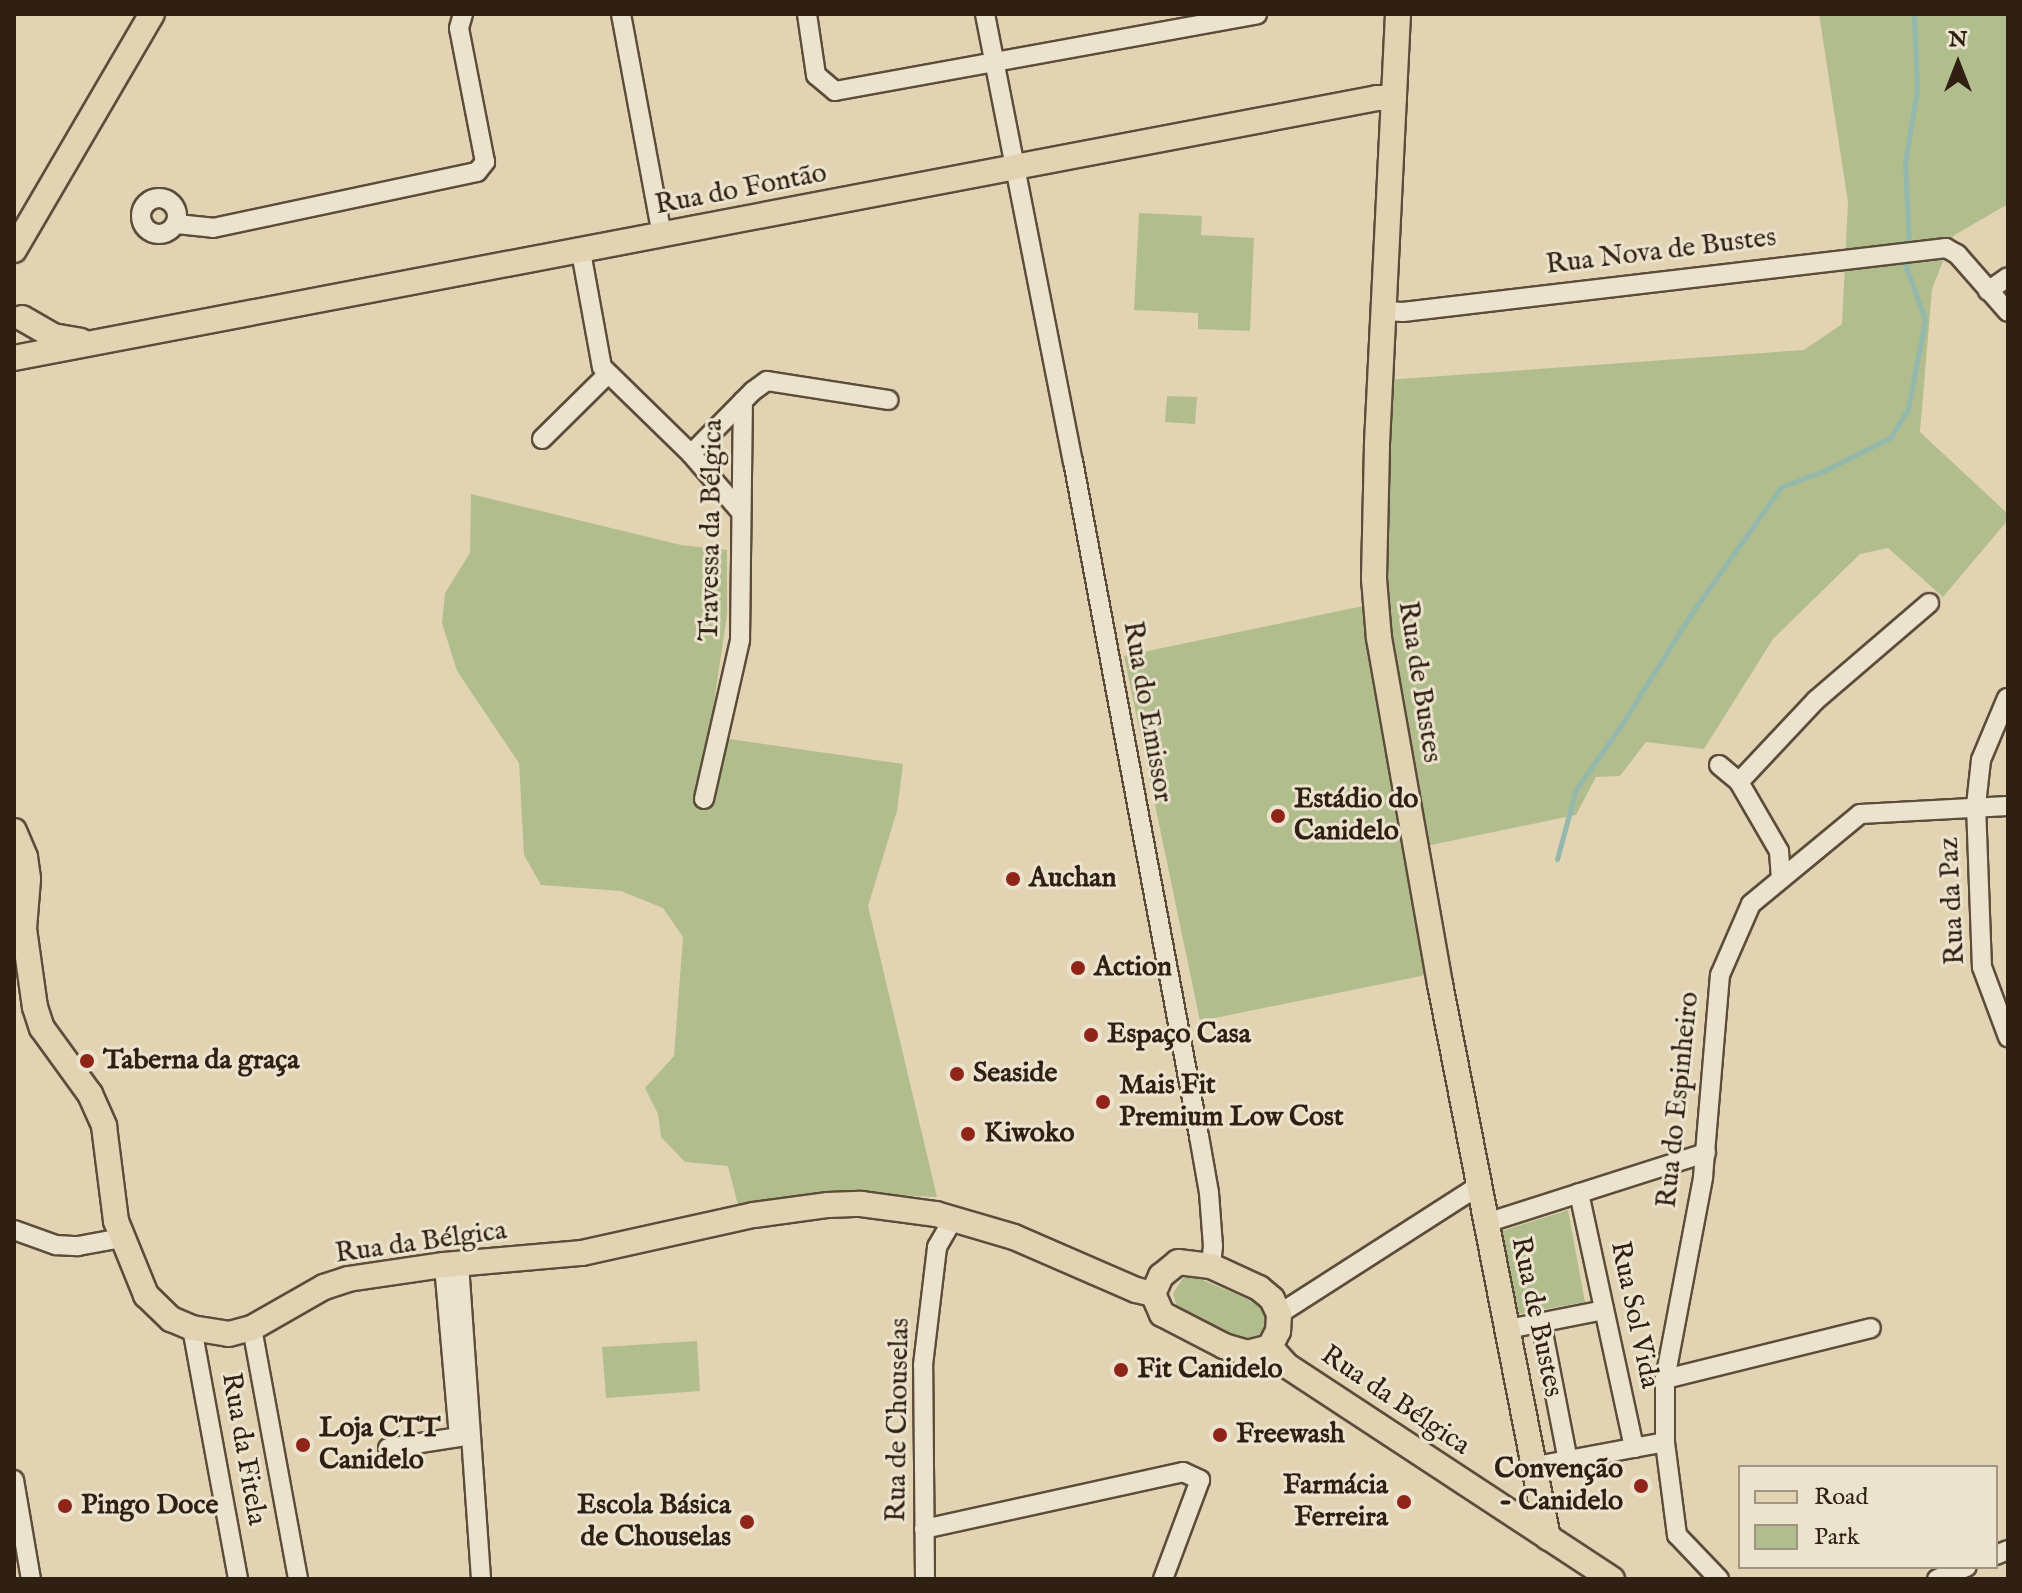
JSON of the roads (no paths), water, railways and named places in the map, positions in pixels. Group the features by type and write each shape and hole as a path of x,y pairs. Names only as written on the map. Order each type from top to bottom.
{"main road":[{"path":"16,252 152,14"},
{"name":"Rua de Bustes","path":"1398,14 1374,563 1379,638 1478,1186 1548,1538"},
{"name":"Rua do Fontão","path":"14,358 1377,98 1394,98"},
{"path":"14,345 18,310"},
{"name":"Rua do Fontão","path":"18,310 53,336 99,341"},
{"name":"Rua da Bélgica","path":"14,831 25,857 28,879 23,915 35,1007 42,1028 90,1094 104,1126 113,1205 122,1238 146,1295 171,1319 192,1328 229,1334 252,1328 324,1287 348,1279 452,1264 582,1253 754,1215 828,1205 906,1208 1014,1237 1136,1290 1153,1294 1162,1314 1224,1346 1248,1353 1270,1347 1286,1365 1612,1579"},
{"path":"1153,1294 1161,1276 1178,1262 1211,1266 1259,1288 1272,1299 1279,1314 1278,1331 1270,1347"}],"street":[{"path":"177,224 213,228 477,172 485,162 459,28 463,14"},
{"path":"621,14 662,236"},
{"path":"807,14 816,75 835,91 1257,14"},
{"name":"Rua do Emissor","path":"985,14 1199,1136 1209,1193 1213,1246 1211,1266"},
{"name":"Rua Nova de Bustes","path":"1384,311 1403,312 1946,248 1957,254 1988,291"},
{"path":"581,252 602,367 691,454 740,511"},
{"path":"2008,277 1988,291 2008,312"},
{"path":"542,439 608,374"},
{"path":"691,454 767,381 889,400"},
{"name":"Travessa da Bélgica","path":"704,799 740,640 743,401"},
{"path":"1739,782 1816,700 1929,603"},
{"name":"Rua da Paz","path":"2007,698 1981,760 1976,805 1982,967 2008,1037"},
{"path":"1719,765 1739,782 1779,851 1781,877"},
{"name":"Rua do Espinheiro","path":"1719,1579 1677,1535 1665,1442 1665,1379 1706,1153 1720,975 1751,904 1860,814 1976,805 2008,806"},
{"path":"1486,1223 1706,1153"},
{"path":"1279,1314 1478,1186"},
{"name":"Rua Sol Vida","path":"1579,1193 1634,1448"},
{"name":"Rua de Chouselas","path":"925,1579 923,1365 937,1247 953,1219"},
{"path":"14,1230 56,1245 101,1244 122,1238"},
{"path":"388,1448 459,1437 452,1264"},
{"path":"452,1264 481,1579"},
{"path":"1508,1329 1604,1310"},
{"path":"1541,1322 1568,1461"},
{"name":"Rua da Fitela","path":"192,1328 238,1579"},
{"path":"252,1328 298,1579"},
{"path":"1665,1379 1871,1328"},
{"path":"1536,1466 1665,1442"},
{"path":"924,1529 1183,1472 1200,1480 1163,1579"},
{"path":"14,1480 31,1579"},
{"path":"1937,1579 1962,1569"}],"waterway":[{"path":"1909,245 1905,163 1917,90 1914,14"},
{"path":"1557,859 1576,789 1618,730 1693,611 1781,487 1826,470 1891,437 1908,409 1925,320 1904,261"}],"place":[{"name":"Estádio do Canidelo","path":"1278,816"},
{"name":"Auchan","path":"1013,879"},
{"name":"Action","path":"1078,968"},
{"name":"Espaço Casa","path":"1091,1035"},
{"name":"Taberna da graça","path":"87,1061"},
{"name":"Seaside","path":"957,1074"},
{"name":"Mais Fit Premium Low Cost","path":"1103,1102"},
{"name":"Kiwoko","path":"968,1134"},
{"name":"Fit Canidelo","path":"1121,1370"},
{"name":"Freewash","path":"1220,1435"},
{"name":"Loja CTT Canidelo","path":"303,1445"},
{"name":"Convenção - Canidelo","path":"1641,1486"},
{"name":"Farmácia Ferreira","path":"1404,1502"},
{"name":"Pingo Doce","path":"65,1506"},
{"name":"Escola Básica de Chouselas","path":"747,1522"}]}
